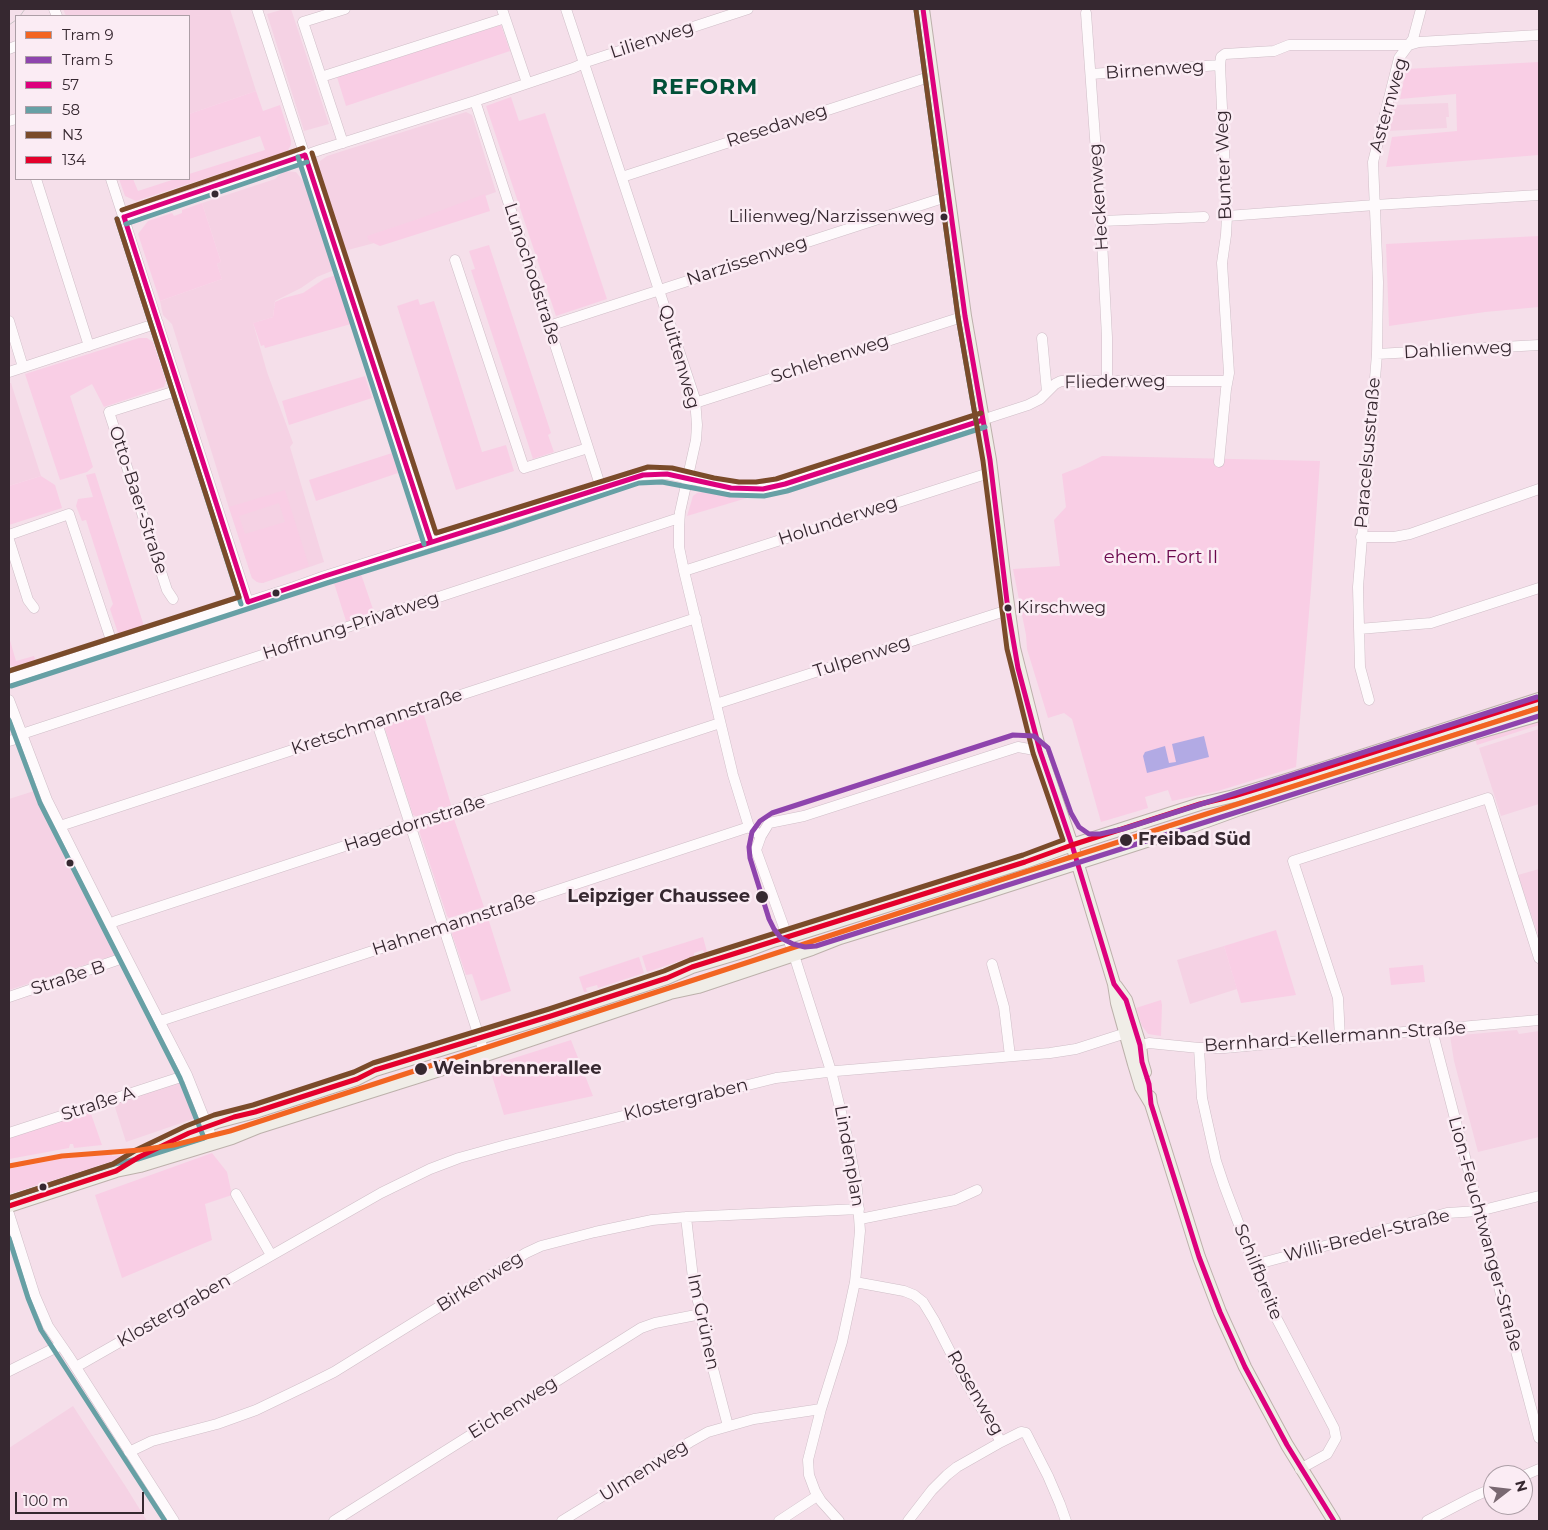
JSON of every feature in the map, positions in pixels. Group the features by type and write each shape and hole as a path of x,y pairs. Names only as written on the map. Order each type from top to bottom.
{"main road":[{"path":"923,9 965,316 992,472 1008,610 1018,668 1040,751 1072,845 1114,984 1117,1003 1126,1033 1142,1062 1149,1084 1151,1104 1199,1257 1220,1312 1245,1367 1300,1469 1334,1521"},
{"path":"116,1171 139,1157 189,1133 234,1117 361,1078 375,1070 568,1010 667,978 692,967 1026,862 1072,845 1200,804 1294,778 1539,699"},
{"path":"9,1206 116,1171 140,1166 232,1138 259,1127 465,1062 670,992 698,987 840,938 1077,864 1473,734 1539,715"},
{"path":"1114,984 1126,1000 1135,1047"}],"street":[{"path":"257,9 431,542"},
{"path":"343,143 304,22 345,9"},
{"name":"Quittenweg","path":"566,9 695,403 696,440 679,518 679,547 733,776 749,828"},
{"name":"Lilienweg","path":"124,216 203,191 305,155 527,84 573,68 584,62 748,9"},
{"name":"Asternweg","path":"1375,205 1374,160 1398,58 1409,46 1415,33 1421,9"},
{"path":"321,77 504,13 527,84"},
{"name":"Heckenweg","path":"1086,14 1101,221 1107,381"},
{"path":"1220,65 1224,54 1268,52 1286,45 1409,46 1419,42 1539,35"},
{"name":"Birnenweg","path":"1091,74 1220,65"},
{"name":"Bunter Weg","path":"1219,462 1229,373 1222,263 1226,241 1227,216 1220,65"},
{"name":"Resedaweg","path":"622,177 932,76"},
{"name":"Lunochodstraße","path":"475,101 601,488"},
{"path":"36,180 89,346"},
{"path":"111,180 248,602"},
{"path":"1227,216 1539,195"},
{"name":"Narzissenweg","path":"549,326 949,196"},
{"name":"Paracelsusstraße","path":"1369,700 1360,666 1358,587 1377,354 1378,282 1375,205"},
{"path":"1101,221 1204,217"},
{"path":"455,260 524,468 588,448"},
{"name":"Schlehenweg","path":"695,403 965,316"},
{"path":"9,321 23,367"},
{"path":"9,372 158,323"},
{"path":"1042,338 1048,392"},
{"name":"Dahlienweg","path":"1377,354 1539,345"},
{"name":"Fliederweg","path":"983,420 1032,403 1061,381 1227,381"},
{"name":"Otto-Baer-Straße","path":"173,599 167,590 109,412 179,390"},
{"path":"9,679 431,542 649,474 671,474 732,488 757,490 785,484 983,420"},
{"name":"Holunderweg","path":"684,571 992,472"},
{"path":"1361,537 1394,537 1410,534 1539,489"},
{"path":"9,535 69,514 113,646"},
{"name":"Hoffnung-Privatweg","path":"9,741 679,518"},
{"path":"9,540 28,600 34,608"},
{"path":"1359,629 1431,623 1539,588"},
{"name":"Tulpenweg","path":"716,704 1008,610"},
{"name":"Kretschmannstraße","path":"60,826 696,618"},
{"path":"9,700 47,800 187,1075 214,1143"},
{"path":"377,723 485,1055"},
{"name":"Hagedornstraße","path":"110,924 720,723"},
{"path":"788,937 756,850 760,836 769,823 804,816 1018,747 1040,751"},
{"path":"1340,1039 1338,998 1292,861 1488,798 1539,958"},
{"path":"749,828 760,836"},
{"name":"Hahnemannstraße","path":"160,1021 749,828"},
{"name":"Lindenplan","path":"788,937 831,1071 854,1170 859,1214 859,1242 855,1282 842,1342 821,1409 808,1460 811,1480 817,1496"},
{"name":"Straße B","path":"9,997 126,957"},
{"path":"992,964 1004,1008 1010,1056"},
{"name":"Bernhard-Kellermann-Straße","path":"1135,1047 1148,1043 1199,1048 1224,1048 1539,1020"},
{"name":"Lion-Feuchtwanger-Straße","path":"1432,1030 1539,1438"},
{"name":"Klostergraben","path":"76,1367 393,1186 459,1158 771,1079 831,1071 1050,1053 1076,1049 1126,1033"},
{"name":"Schilfbreite","path":"1199,1048 1202,1098 1216,1161 1269,1304 1334,1428 1336,1438 1327,1454 1300,1469"},
{"name":"Straße A","path":"9,1134 187,1075"},
{"name":"Birkenweg","path":"129,1452 152,1441 217,1424 249,1412 334,1372 536,1248 629,1224 686,1217 859,1214 955,1200 977,1190"},
{"path":"236,1194 271,1255"},
{"name":"Willi-Bredel-Straße","path":"1254,1265 1447,1213 1479,1211 1539,1196"},
{"path":"9,1214 39,1306 48,1326 174,1521"},
{"name":"Im Grünen","path":"686,1217 691,1266 728,1426"},
{"name":"Rosenweg","path":"855,1282 904,1291 914,1295 923,1302 1001,1442 1021,1432 1026,1434 1048,1476 1066,1521"},
{"name":"Eichenweg","path":"334,1521 641,1328 655,1323 701,1314"},
{"path":"9,1372 61,1345"},
{"name":"Ulmenweg","path":"562,1521 708,1432 754,1419 821,1409"},
{"path":"908,1521 932,1490 947,1475 957,1467 1001,1442"},
{"path":"1427,1521 1483,1492"},
{"path":"783,1519 817,1496 839,1521"}],"shaded area":[{"path":"63,9 230,9 256,91 190,114 190,15 66,15"},
{"path":"291,9 329,124 304,131 267,14"},
{"path":"1448,103 1449,117 1446,117 1447,128 1387,131 1393,105"},
{"path":"466,112 472,115 496,192 380,233 382,241 344,251 319,172 320,161 327,156"},
{"path":"284,171 296,172 304,182 334,270 317,277 301,288 275,301 273,317 253,323 267,372 293,443 290,447 324,562 263,583 257,582 252,578 172,324 163,315 160,301 222,279 217,264 221,262 202,203 275,179"},
{"path":"9,383 11,383 41,476 9,486"},
{"path":"1539,729 1539,804 1501,816 1479,748"},
{"path":"1204,736 1209,757 1147,773 1143,756 1145,752 1165,746 1169,763 1176,762 1172,744"},
{"path":"34,791 118,954 9,990 9,799"},
{"path":"1539,869 1539,938 1518,875"},
{"path":"1224,946 1237,989 1190,1004 1177,960"},
{"path":"1517,1030 1519,1034 1539,1031 1539,1137 1478,1152 1454,1061 1450,1036"},
{"path":"179,1082 183,1086 196,1118 126,1142 114,1104"},
{"path":"73,1406 147,1521 9,1521 9,1448"}],"green space":[{"path":"501,25 510,51 346,106 337,77"},
{"path":"1539,62 1539,155 1386,167 1392,137 1457,131 1456,94 1400,99 1406,69"},
{"path":"256,91 263,111 280,105 291,145 288,150 280,154 136,201 125,196 119,180 133,180 138,191 172,180 190,180 190,174 265,150 260,136 190,159 190,114"},
{"path":"511,97 519,121 545,113 607,299 556,316 486,106"},
{"path":"485,194 490,211 380,246 369,241 367,236 418,219"},
{"path":"202,203 221,262 217,264 222,279 160,301 138,234 148,221 172,213 174,216 182,213 182,210"},
{"path":"1539,236 1539,307 1485,312 1389,326 1386,244"},
{"path":"489,245 551,433 548,435 554,452 533,459 471,270 475,269 469,251"},
{"path":"336,275 351,324 265,348 264,345 261,346 253,323 273,317 275,302 303,293 324,279"},
{"path":"418,299 420,305 434,301 482,452 506,445 514,471 456,490 397,306"},
{"path":"139,338 147,338 153,342 166,381 164,387 104,407 92,384 70,396 93,467 87,472 60,480 25,374"},
{"path":"365,376 372,398 289,425 282,401"},
{"path":"392,453 398,473 316,501 309,480"},
{"name":"ehem. Fort II","path":"1102,456 1320,461 1296,767 1218,791 1172,801 1168,790 1145,797 1148,808 1101,822 1072,719 1064,713 1048,718 1027,649 1013,569 1060,566 1054,520 1066,507 1062,474"},
{"path":"95,473 144,626 124,633 118,633 110,609 113,604 86,520 82,521 76,506 78,499 93,497 86,475"},
{"path":"41,476 55,485 62,508 9,525 9,486"},
{"path":"285,490 309,566 262,583 257,582 252,578 229,507","holes":["279,503 285,522 245,534 239,516"]},
{"path":"702,492 747,498 687,516 693,496"},
{"path":"361,574 375,615 349,623 346,621 334,583"},
{"path":"9,637 16,661 34,656 36,662 23,667 11,666 9,663"},
{"path":"423,712 452,808 418,817 413,815 385,729 386,724"},
{"path":"1539,720 1539,725 1477,745 1475,739"},
{"path":"453,816 484,907 449,918 419,831 422,826"},
{"path":"488,918 511,991 481,1001 472,974 466,975 452,934 454,929"},
{"path":"1276,930 1296,995 1241,1003 1224,946"},
{"path":"703,937 707,952 704,953 703,950 694,953 694,956 647,972 642,956"},
{"path":"639,957 644,973 598,988 597,985 586,988 587,992 584,992 579,977"},
{"path":"1423,965 1425,982 1391,985 1389,968"},
{"path":"1161,1000 1161,1036 1148,1034 1142,1026 1136,1008"},
{"path":"571,1040 593,1096 504,1115 489,1066"},
{"path":"90,1111 102,1145 74,1148 73,1144 70,1144 69,1148 9,1159 9,1138"},
{"path":"212,1153 227,1172 232,1195 205,1204 212,1240 122,1278 95,1195"},
{"path":"112,1154 112,1156 122,1155 116,1160 100,1166 9,1194 9,1169 64,1158"}],"tram line":[{"path":"21,15 25,9"},
{"path":"9,25 15,21"},
{"name":"5","path":"1537,697 1123,829 1100,834 1089,834 1079,827 1071,813 1048,748 1034,736 1013,735 772,813 760,821 752,832 749,847 750,858 769,919 774,929 781,938 793,944 805,947 816,946 1539,716"},
{"name":"9","path":"9,1166 62,1156 140,1150 174,1145 230,1131 1065,859 1539,708"}],"transit line":[{"name":"57","path":"923,9 965,316 990,460 1008,610 1018,668 1040,751 1072,845 1114,984 1126,1000 1140,1045 1142,1062 1149,1084 1151,1104 1199,1257 1220,1312 1245,1367 1287,1445 1334,1521"},
{"name":"58","path":"916,10 958,317 976,421"},
{"name":"N3","path":"9,1198 113,1164 136,1150 214,1115 253,1105 354,1072 373,1063 549,1009 664,971 690,960 1023,855 1063,840 1033,753 1007,649 983,461 958,317 916,10"},
{"name":"N3","path":"122,210 303,148"},
{"name":"N3","path":"312,153 436,533 648,467 672,468 739,482 776,479 981,413"},
{"name":"57","path":"305,155 431,542"},
{"name":"57","path":"124,217 305,155"},
{"name":"58","path":"298,157 424,544"},
{"name":"58","path":"126,224 307,162"},
{"name":"57","path":"124,217 248,602"},
{"name":"58","path":"117,219 241,604"},
{"name":"N3","path":"9,671 239,597 117,219"},
{"name":"57","path":"248,602 643,475 667,474 731,488 763,489 785,484 983,420"},
{"name":"58","path":"11,686 639,483 662,482 730,495 764,496 787,491 985,427"},
{"name":"134","path":"9,1206 116,1171 139,1157 189,1133 357,1079 375,1070 551,1016 667,978 692,967 1025,862 1200,804 1293,778 1539,699"},
{"name":"58","path":"9,720 40,803 180,1078 204,1138 138,1159 114,1164 9,1198"},
{"name":"58","path":"9,1238 28,1298 41,1330 165,1521"}],"place":[{"name":"Lilienweg/Narzissenweg","path":"944,217"},
{"name":"Kirschweg","path":"1008,608"},
{"name":"Freibad Süd","path":"1126,840"},
{"name":"Leipziger Chaussee","path":"762,897"},
{"name":"Weinbrennerallee","path":"421,1069"}],"district":[{"name":"REFORM","path":"705,88"}]}
